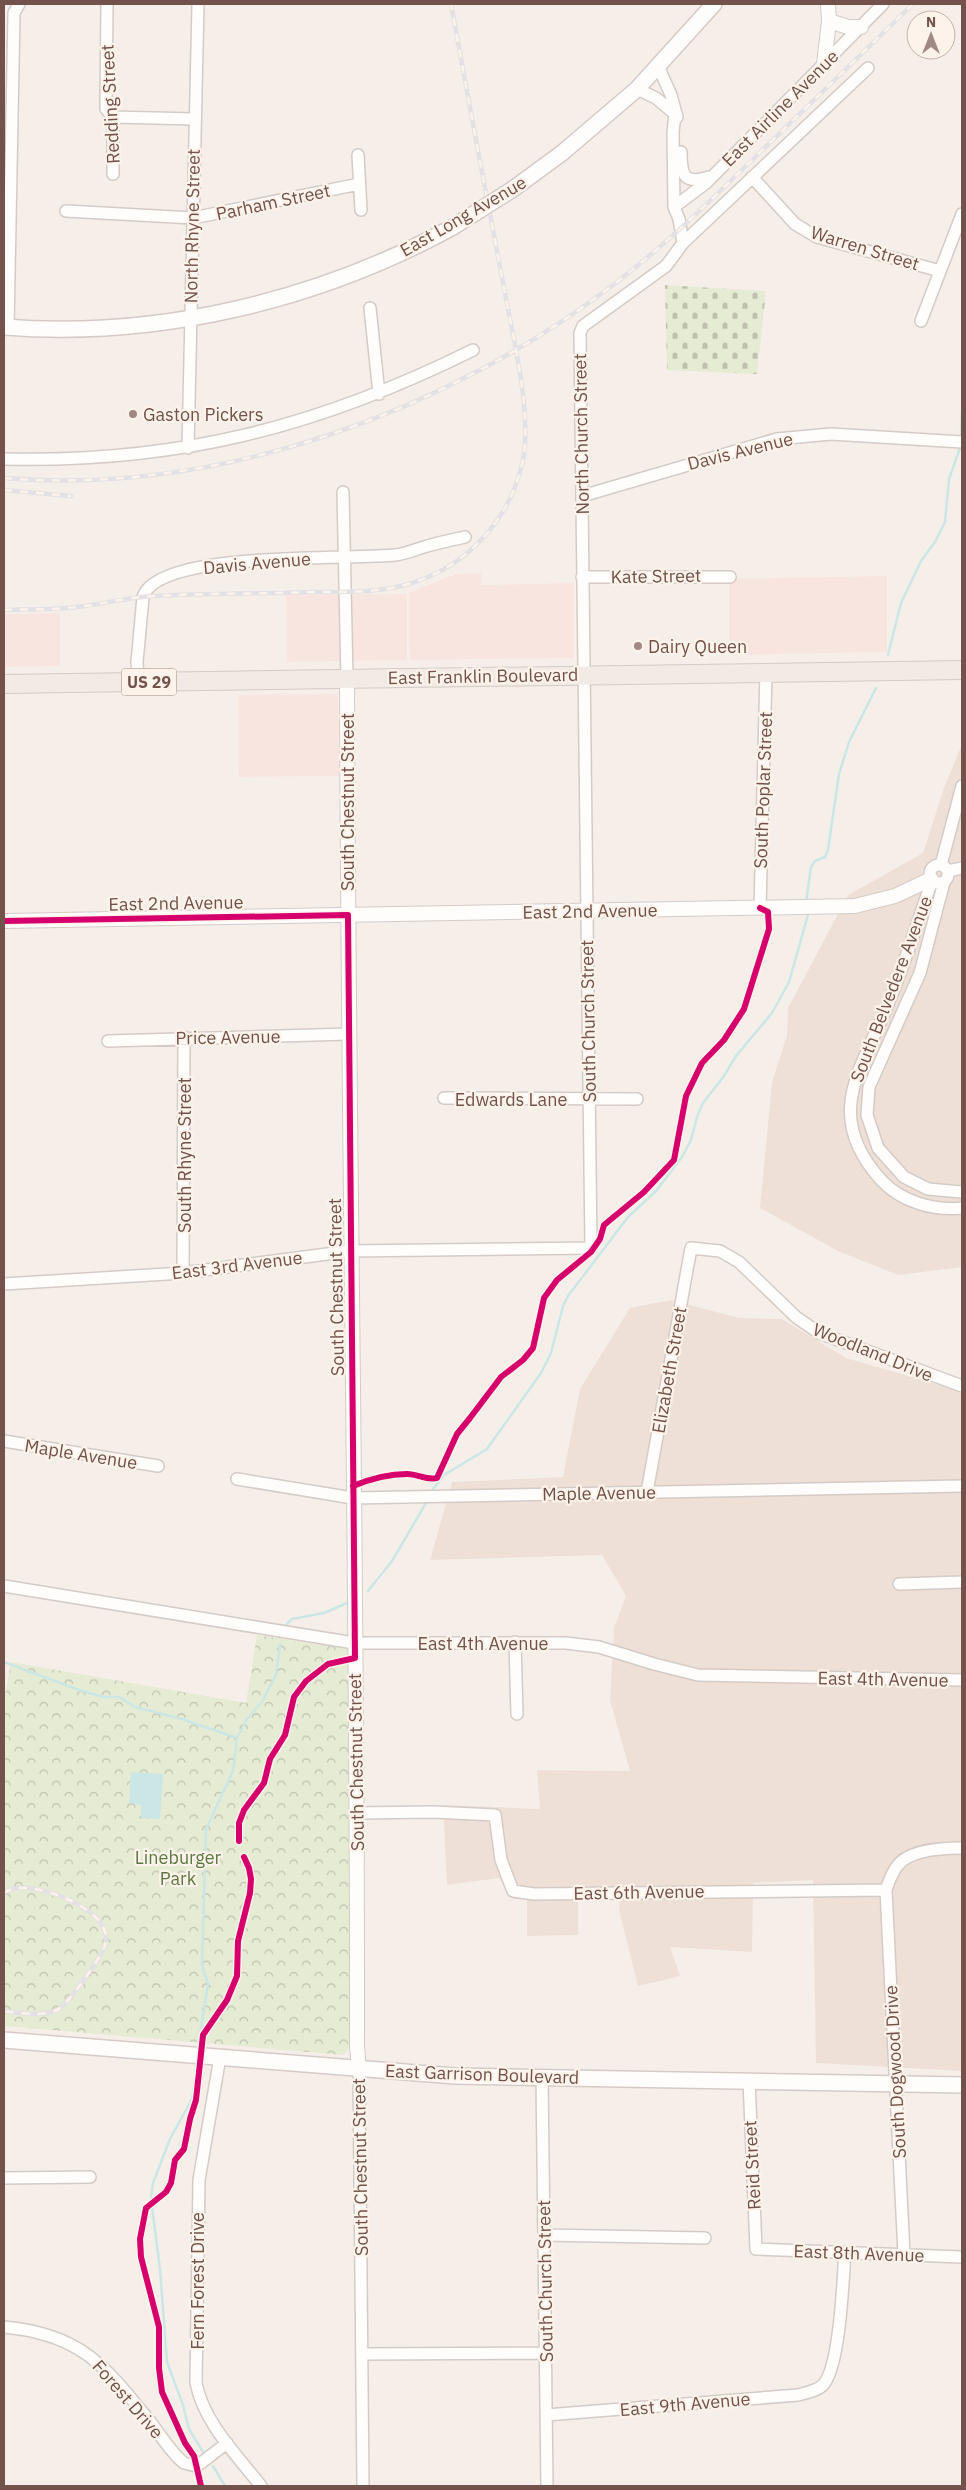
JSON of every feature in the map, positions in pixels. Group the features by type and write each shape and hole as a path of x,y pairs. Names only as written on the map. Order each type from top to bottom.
{"main road":[{"name":"East Long Avenue","path":"6,327 117,327 190,318 317,288 399,255 452,227 513,189 562,153 659,68 714,4"},
{"name":"East Franklin Boulevard","path":"4,684 583,674 962,670"},
{"name":"East Garrison Boulevard","path":"4,2040 446,2075 962,2085"}],"street":[{"path":"6,327 14,13 19,4"},
{"name":"Redding Street","path":"107,4 106,109 113,117 113,174"},
{"name":"North Rhyne Street","path":"188,448 198,4"},
{"path":"824,64 829,21 828,4"},
{"name":"East Airline Avenue","path":"674,208 713,176 883,4"},
{"path":"829,21 848,27 861,27"},
{"path":"659,68 675,104 673,132 674,208 679,219 683,243"},
{"name":"East Airline Avenue","path":"683,243 868,68"},
{"path":"637,89 656,98 675,114 679,120 682,173 688,179 697,181 713,176"},
{"path":"113,117 194,118"},
{"path":"358,154 360,210"},
{"name":"Warren Street","path":"752,177 795,224 817,238 940,271"},
{"name":"Parham Street","path":"66,212 193,218 359,184"},
{"path":"921,321 962,214"},
{"name":"North Church Street","path":"583,674 580,334 583,326 666,266 683,243"},
{"path":"370,308 379,394"},
{"path":"4,459 83,459 188,448 290,424 379,394 473,350"},
{"name":"Davis Avenue","path":"582,496 754,444 777,439 832,434 962,442"},
{"path":"343,492 346,556 347,678"},
{"name":"Davis Avenue","path":"138,682 137,662 143,597 145,589 159,578 198,568 261,560 395,555 465,537"},
{"name":"Kate Street","path":"582,577 730,576"},
{"name":"South Poplar Street","path":"760,908 766,672"},
{"name":"South Church Street","path":"583,674 590,1248"},
{"name":"South Chestnut Street","path":"347,678 348,1034 363,2486"},
{"path":"962,786 944,868 948,879 936,881 931,870 935,866 944,868 962,868"},
{"name":"East 2nd Avenue","path":"4,921 855,906 895,896 936,881"},
{"name":"South Belvedere Avenue","path":"936,881 920,973 869,1087 867,1114 878,1148 904,1177 928,1189 962,1192"},
{"name":"South Belvedere Avenue","path":"936,881 890,1000 854,1080 851,1120 854,1134 864,1158 878,1177 895,1192 924,1205 949,1209 962,1208"},
{"name":"Price Avenue","path":"108,1041 184,1037 348,1034"},
{"name":"South Rhyne Street","path":"183,1273 184,1037"},
{"name":"Edwards Lane","path":"444,1098 637,1099"},
{"name":"East 3rd Avenue","path":"4,1284 183,1273 350,1251 590,1248"},
{"name":"Woodland Drive","path":"691,1248 720,1251 739,1262 796,1317 819,1333 962,1386"},
{"name":"Elizabeth Street","path":"647,1492 691,1248"},
{"name":"Maple Avenue","path":"4,1441 158,1466"},
{"name":"Maple Avenue","path":"237,1479 353,1498 962,1486"},
{"path":"899,1584 962,1582"},
{"name":"East 4th Avenue","path":"4,1586 354,1643 515,1642 599,1646 654,1664 698,1675 962,1680"},
{"path":"515,1642 517,1714"},
{"name":"East 6th Avenue","path":"357,1813 434,1812 495,1815 501,1860 513,1891 534,1894 886,1890"},
{"path":"886,1890 899,1864 912,1856 940,1849 962,1848"},
{"name":"South Dogwood Drive","path":"886,1890 904,2254"},
{"name":"Fern Forest Drive","path":"220,2058 199,2180 196,2383 205,2412 261,2486"},
{"name":"South Church Street","path":"542,2076 547,2486"},
{"name":"Reid Street","path":"749,2080 756,2249"},
{"path":"4,2178 90,2177"},
{"path":"544,2235 705,2238"},
{"name":"East 8th Avenue","path":"756,2249 962,2257"},
{"name":"East 9th Avenue","path":"546,2415 798,2395 822,2386 829,2375 834,2359 845,2252"},
{"name":"Forest Drive","path":"4,2327 40,2333 60,2339 95,2359 115,2378 179,2459 188,2464 201,2463 227,2443"},
{"path":"362,2354 546,2353"}],"shaded area":[{"path":"481,573 482,585 574,583 574,658 410,660 409,593 455,574"},
{"path":"887,576 887,652 729,655 729,579"},
{"path":"407,594 407,660 287,662 286,595"},
{"path":"60,613 60,666 4,667 4,614"},
{"path":"338,694 339,776 239,777 238,695"},
{"path":"962,744 962,1267 898,1275 838,1251 760,1208 772,1083 787,1035 788,1008 848,895 923,853 944,788"},
{"path":"671,1300 739,1318 782,1319 846,1358 950,1388 962,1389 962,2071 816,2063 813,1880 753,1883 752,1952 670,1947 680,1976 638,1986 619,1910 620,1899 578,1899 578,1935 527,1936 527,1899 513,1899 499,1878 447,1885 443,1805 540,1809 537,1770 630,1771 610,1700 614,1628 626,1596 602,1555 430,1560 452,1482 563,1477 580,1389 630,1308"}],"green space":[{"path":"665,285 766,291 757,374 667,370"},
{"name":"Lineburger Park","path":"257,1635 348,1649 353,1963 349,1996 349,2048 343,2055 4,2026 4,1701 11,1662 246,1703"}],"water":[{"path":"131,1772 163,1774 160,1819 141,1818 141,1805 129,1803"}],"waterway":[{"path":"961,434 962,411"},
{"path":"888,655 901,603 921,561 935,542 945,522 949,479 960,448"},
{"path":"806,902 811,867 815,861 825,857 828,850 839,774 849,742 876,688"},
{"path":"433,1489 444,1475 487,1449 541,1373 551,1353 563,1306 568,1296 628,1217 656,1191 682,1157 691,1140 703,1103 724,1076 736,1056 772,1013 789,982 808,915"},
{"path":"368,1591 392,1561 426,1503"},
{"path":"287,1624 292,1619 324,1613 347,1603"},
{"path":"200,2035 208,1984 202,1965 206,1829 233,1771 237,1738 247,1719 262,1702 276,1675 280,1644"},
{"path":"4,1662 79,1690 103,1697 119,1697 135,1707 182,1719 237,1738"},
{"path":"195,2082 192,2099 170,2139 153,2183 151,2199 160,2269 167,2362 183,2405 189,2429 203,2452"},
{"path":"213,2466 225,2486"}],"railway":[{"path":"4,610 68,608 155,596 351,592 388,589 433,575 452,564 469,551 498,520 509,501 523,460 525,441 523,398 516,351 451,4"},
{"path":"4,478 85,480 166,473 247,458 327,436 405,406 480,370 551,328 617,282 651,254 716,195 913,4"},
{"path":"4,490 71,496"},
{"path":"4,1893 14,1889 28,1888 44,1891 76,1903 90,1912 100,1922 106,1939 104,1948 95,1963 62,2007 51,2012 38,2014 4,2011"}],"cycle path":[{"path":"353,1486 393,1475 407,1474 430,1479 437,1478 457,1434 501,1377 523,1360 533,1348 544,1298 557,1280 591,1252 600,1239 604,1225 644,1192 674,1160 686,1096 702,1063 724,1040 744,1009 769,929 768,912 760,908"},
{"path":"4,921 348,915 355,1658 328,1664 306,1681 294,1697 285,1735 270,1759 264,1783 244,1810 239,1823 239,1841"},
{"path":"201,2486 194,2456 185,2443 162,2392 159,2368 159,2327 141,2257 140,2239 146,2208 166,2192 171,2183 175,2160 184,2149 196,2100 203,2035 227,2000 237,1976 238,1941 250,1893 251,1879 244,1857"}],"place":[{"name":"Gaston Pickers","path":"133,414"},
{"name":"Dairy Queen","path":"638,646"}]}
